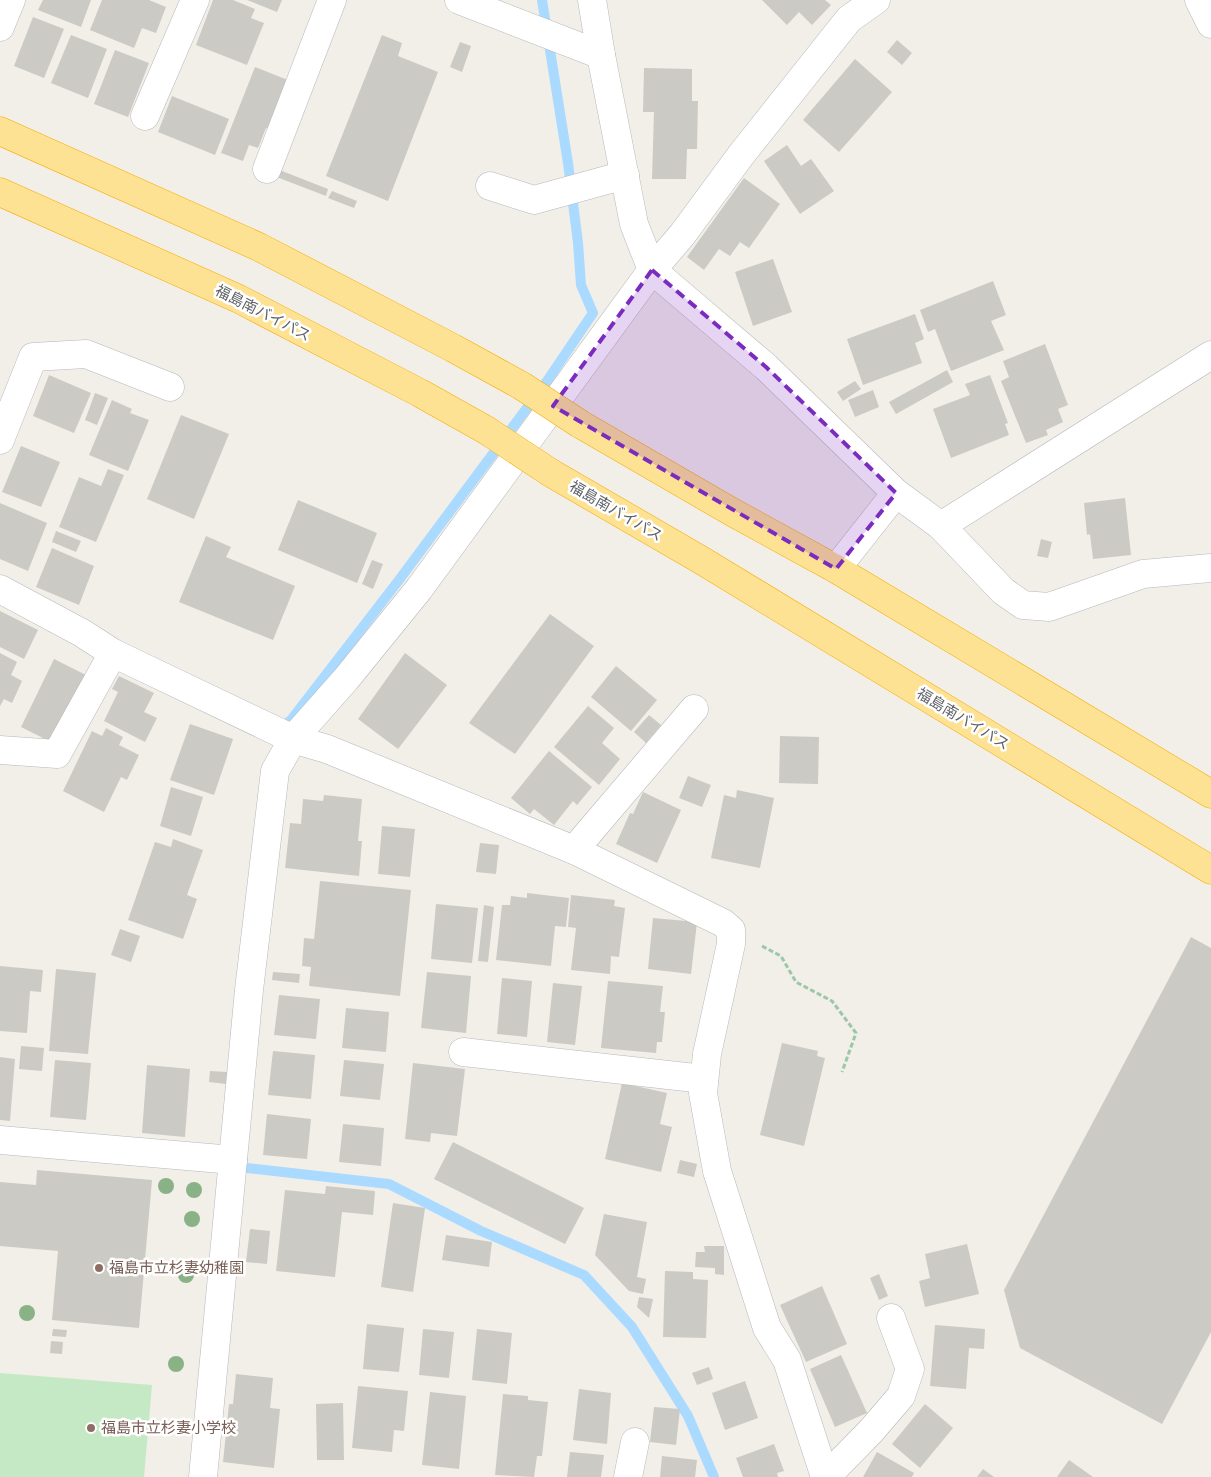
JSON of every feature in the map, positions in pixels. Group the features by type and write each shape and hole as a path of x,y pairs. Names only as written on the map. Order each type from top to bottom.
{"highway":[{"path":"3,132 259,247 453,348 522,386 580,424 836,569 1211,794"},
{"name":"福島南バイパス","path":"0,192 239,299 420,393 486,430 551,473 702,560 1211,870"}],"street":[{"path":"0,27 11,0"},
{"path":"145,116 195,0"},
{"path":"268,170 332,0"},
{"path":"459,0 601,55"},
{"path":"592,0 634,224 652,270 766,367 896,493 941,526 1003,591 1023,605 1049,607 1143,574 1211,568"},
{"path":"203,1477 249,990 275,771 292,739 346,679 419,589 652,270 682,235 747,147 849,19 876,0"},
{"path":"1199,0 1211,24"},
{"path":"490,186 534,200 625,175"},
{"path":"0,440 33,357 86,354 170,387"},
{"path":"941,526 1211,355"},
{"path":"836,569 896,493"},
{"path":"0,588 113,653 292,739 327,748 574,850 723,923 731,930 731,944 707,1054 703,1093 717,1171 767,1328 786,1360 826,1477 871,1431 901,1396 910,1369 891,1318"},
{"path":"0,750 57,754 113,653"},
{"path":"574,850 694,709"},
{"path":"463,1052 704,1079"},
{"path":"0,1140 233,1160"},
{"path":"628,1477 635,1442"}],"path":[{"path":"731,930 781,956 796,982 832,1001 856,1033 842,1072"}],"highlighted area":[{"path":"652,270 766,367 896,493 836,569 553,406"}],"green space":[{"name":"福島市立杉妻小学校","path":"0,1373 152,1385 144,1477 0,1477"}],"building":[{"path":"43,0 91,0 81,27 38,10"},
{"path":"102,0 149,0 166,7 156,33 142,28 134,48 90,30"},
{"path":"213,0 233,0 255,9 251,18 264,23 247,65 196,45"},
{"path":"247,0 282,0 277,12"},
{"path":"762,0 825,0 831,5 812,25 799,12 787,25"},
{"path":"33,17 64,29 44,78 14,66"},
{"path":"71,35 107,49 88,98 51,83"},
{"path":"382,35 402,43 398,56 438,72 388,201 326,176"},
{"path":"897,40 912,53 902,65 887,52"},
{"path":"460,42 471,46 462,72 450,67"},
{"path":"115,50 149,63 128,117 94,104"},
{"path":"855,59 892,92 839,152 803,120"},
{"path":"255,67 293,82 273,131 266,128 258,148 249,145 243,161 221,153"},
{"path":"644,68 692,69 692,101 698,101 697,149 687,149 686,179 652,179 654,112 643,112"},
{"path":"172,96 229,119 215,155 158,132"},
{"path":"787,145 801,166 811,159 834,191 800,214 764,161"},
{"path":"277,169 328,189 326,196 274,176"},
{"path":"744,178 780,204 749,248 740,242 730,256 719,249 704,270 687,257"},
{"path":"332,191 357,201 354,208 328,198"},
{"path":"773,259 792,312 753,326 735,272"},
{"path":"993,281 1006,315 991,321 1004,350 951,371 935,329 928,332 920,310"},
{"path":"915,314 924,339 915,343 922,363 863,385 847,339"},
{"path":"1045,344 1068,405 1058,409 1063,422 1046,430 1048,435 1026,443 1001,381 1009,377 1003,361"},
{"path":"947,370 953,382 896,414 889,402"},
{"path":"49,375 91,393 74,433 33,416"},
{"path":"990,375 1008,423 1005,424 1009,435 951,458 933,409 970,395 965,384"},
{"path":"855,381 861,389 843,401 837,392"},
{"path":"873,390 879,407 855,417 848,400"},
{"path":"95,393 108,398 97,425 85,420"},
{"path":"112,400 132,409 130,413 149,420 128,471 89,455"},
{"path":"181,415 229,434 194,519 147,499"},
{"path":"21,446 60,462 41,507 2,492"},
{"path":"108,469 124,475 96,542 59,527 79,477 101,486"},
{"path":"1125,498 1131,555 1093,559 1090,534 1087,535 1084,503"},
{"path":"298,500 377,533 357,583 278,550"},
{"path":"0,503 47,523 28,571 0,559"},
{"path":"56,531 81,541 76,552 52,542"},
{"path":"206,536 231,547 226,557 295,586 273,640 179,602"},
{"path":"1041,539 1052,542 1048,558 1037,556"},
{"path":"52,548 94,566 79,605 36,587"},
{"path":"372,560 383,564 373,589 362,584"},
{"path":"0,611 38,630 24,659 0,647"},
{"path":"550,614 594,646 515,754 469,723"},
{"path":"0,653 17,662 11,675 22,681 12,703 4,699 0,706"},
{"path":"405,653 447,685 398,749 358,719"},
{"path":"54,659 90,677 57,745 21,727"},
{"path":"616,666 657,700 631,731 591,697"},
{"path":"119,676 154,693 144,712 157,718 145,742 104,721 118,692 112,689"},
{"path":"588,706 614,728 602,743 620,759 599,785 554,747"},
{"path":"649,715 661,725 646,743 634,732"},
{"path":"190,724 233,739 214,795 170,780"},
{"path":"106,728 123,737 119,745 139,755 127,780 121,777 104,812 63,791 92,731 102,736"},
{"path":"780,736 819,737 818,784 779,783"},
{"path":"549,751 592,787 577,805 573,801 554,825 534,809 530,814 511,798"},
{"path":"688,776 711,785 702,807 679,798"},
{"path":"171,787 203,797 191,836 160,826"},
{"path":"737,790 774,798 760,868 711,858 724,795 736,798"},
{"path":"643,792 681,810 657,863 616,844 630,813 633,814"},
{"path":"324,795 362,799 358,841 362,841 359,876 285,868 290,823 301,824 303,799 323,801"},
{"path":"382,826 415,829 410,877 378,874"},
{"path":"173,839 203,850 187,895 197,899 183,939 128,920 155,842 171,847"},
{"path":"480,843 499,845 496,874 476,872"},
{"path":"320,881 411,890 400,996 309,986 311,967 302,966 304,938 314,939"},
{"path":"527,893 569,898 566,927 555,926 551,966 496,960 502,905 510,905 511,896 527,898"},
{"path":"571,895 615,900 614,906 625,908 619,957 611,956 610,974 571,970 576,928 568,927"},
{"path":"436,904 478,908 472,963 431,959"},
{"path":"484,905 494,907 488,962 478,961"},
{"path":"653,918 697,922 691,974 648,969"},
{"path":"120,929 140,936 131,962 111,955"},
{"path":"1191,937 1211,948 1211,1332 1162,1424 1020,1348 1004,1290"},
{"path":"0,966 43,970 41,992 30,991 27,1033 0,1031"},
{"path":"56,969 96,973 88,1054 49,1051"},
{"path":"273,972 300,974 299,983 272,980"},
{"path":"427,972 471,976 466,1033 421,1028"},
{"path":"502,978 532,981 527,1037 497,1034"},
{"path":"608,981 663,986 660,1012 665,1012 662,1042 657,1042 656,1053 601,1048"},
{"path":"553,983 582,986 575,1045 547,1042"},
{"path":"279,995 320,999 316,1039 274,1035"},
{"path":"346,1008 389,1012 386,1052 342,1048"},
{"path":"782,1043 818,1051 817,1056 825,1058 804,1146 760,1135"},
{"path":"21,1046 44,1048 42,1071 19,1069"},
{"path":"273,1051 315,1055 311,1099 268,1095"},
{"path":"0,1057 15,1059 10,1121 0,1120"},
{"path":"55,1060 91,1063 86,1120 50,1117"},
{"path":"344,1060 384,1064 380,1100 340,1096"},
{"path":"413,1063 465,1069 457,1136 431,1133 430,1142 405,1139"},
{"path":"147,1065 190,1069 185,1137 142,1133"},
{"path":"210,1071 227,1072 226,1084 209,1082"},
{"path":"622,1083 667,1093 660,1124 672,1127 661,1172 605,1159"},
{"path":"267,1114 311,1119 307,1159 263,1155"},
{"path":"343,1124 384,1128 381,1166 339,1162"},
{"path":"453,1142 584,1208 565,1244 434,1179"},
{"path":"680,1160 697,1164 694,1177 677,1173"},
{"path":"37,1170 152,1180 139,1328 52,1320 58,1251 0,1246 0,1182 36,1185"},
{"path":"326,1186 375,1191 373,1215 342,1212 335,1277 276,1271 285,1190 325,1194"},
{"path":"393,1203 425,1208 413,1292 381,1287"},
{"path":"604,1214 647,1222 637,1277 646,1279 643,1294 629,1291 595,1255"},
{"path":"250,1229 270,1231 267,1264 246,1262"},
{"path":"446,1235 492,1242 489,1267 442,1260"},
{"path":"967,1244 979,1294 925,1307 919,1281 930,1278 925,1254"},
{"path":"704,1246 724,1246 724,1275 715,1274 715,1268 695,1267 696,1252 705,1252"},
{"path":"665,1271 693,1272 693,1279 708,1280 706,1338 663,1337"},
{"path":"879,1274 888,1296 879,1300 870,1278"},
{"path":"822,1286 847,1344 806,1362 780,1305"},
{"path":"639,1297 653,1299 649,1318 637,1307"},
{"path":"367,1324 404,1328 399,1372 363,1369"},
{"path":"935,1325 985,1329 984,1349 969,1348 966,1389 930,1386"},
{"path":"53,1329 67,1330 66,1337 52,1336"},
{"path":"423,1329 454,1332 449,1378 419,1375"},
{"path":"477,1329 512,1333 507,1384 472,1380"},
{"path":"51,1341 63,1342 62,1354 50,1353"},
{"path":"841,1355 867,1413 835,1427 810,1369"},
{"path":"709,1367 713,1379 697,1385 692,1373"},
{"path":"236,1374 273,1378 270,1408 280,1409 274,1468 223,1462 229,1404 233,1404"},
{"path":"745,1381 758,1418 725,1430 712,1393"},
{"path":"358,1386 408,1391 404,1431 394,1430 392,1452 352,1448"},
{"path":"579,1389 611,1393 607,1444 573,1440"},
{"path":"430,1392 466,1396 459,1469 422,1465"},
{"path":"503,1394 528,1396 528,1400 548,1402 542,1456 537,1456 534,1477 495,1475"},
{"path":"343,1403 344,1460 317,1460 316,1404"},
{"path":"925,1404 953,1428 920,1468 892,1444"},
{"path":"654,1407 680,1409 676,1445 650,1442"},
{"path":"774,1444 784,1471 777,1473 778,1477 743,1477 736,1458"},
{"path":"570,1452 604,1455 601,1477 567,1477"},
{"path":"877,1452 914,1473 912,1477 863,1477"},
{"path":"662,1456 697,1460 695,1477 660,1477"},
{"path":"1069,1460 1093,1477 1057,1477"},
{"path":"983,1469 994,1477 977,1477"}],"waterway":[{"path":"281,728 291,720 399,580 547,381 593,313 581,285 568,163 542,0"},
{"path":"247,1168 389,1184 481,1231 584,1275 632,1327 688,1416 714,1477"}],"place":[{"name":"福島市立杉妻幼稚園","path":"99,1268"},
{"name":"福島市立杉妻小学校","path":"91,1428"}]}
